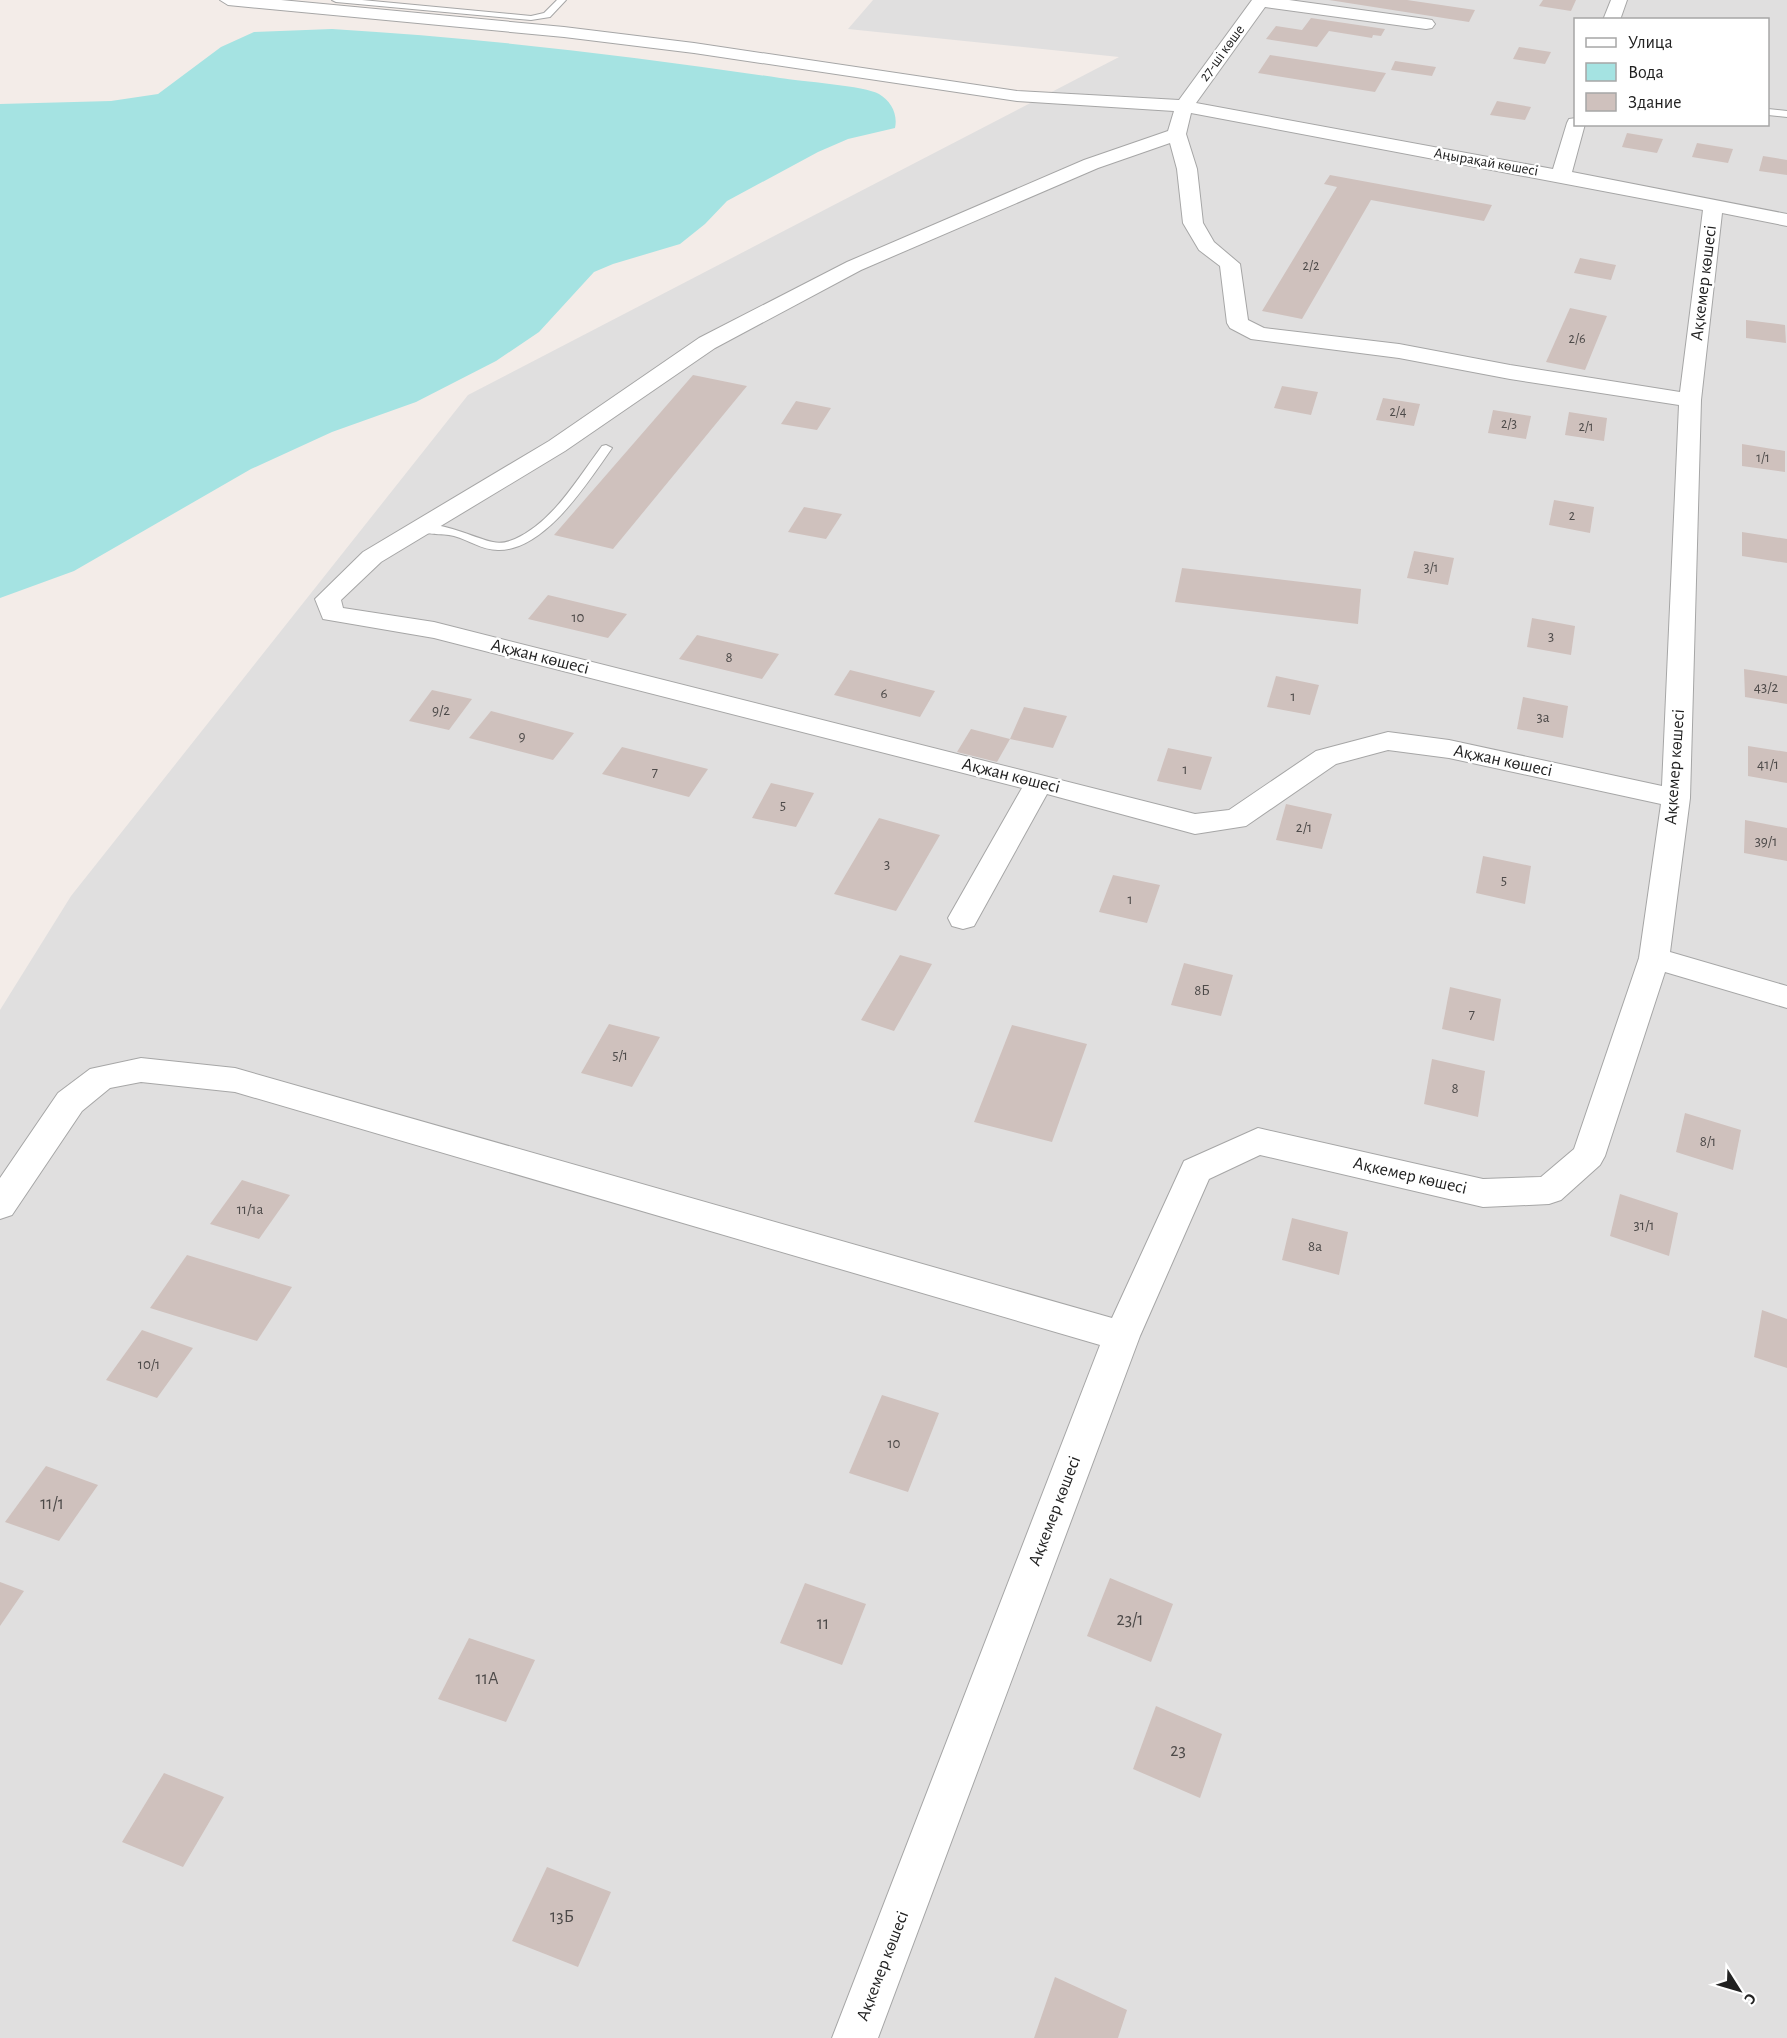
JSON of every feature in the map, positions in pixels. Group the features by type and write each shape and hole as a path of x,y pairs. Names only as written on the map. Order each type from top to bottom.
{"street":[{"name":"Аңырақай көшесі","path":"228,0 305,3 682,46 1017,96 1184,106 1787,220"},
{"path":"1612,18 1619,0"},
{"path":"1261,1 1426,24"},
{"name":"27-ші көше","path":"1184,106 1261,1"},
{"path":"1184,106 1177,135 1187,169 1193,224 1206,246 1230,264 1238,323 1247,329 1259,334 1399,351 1510,372 1690,400"},
{"path":"1561,176 1574,126"},
{"path":"420,528 557,446 707,343 854,266 1091,164 1177,135"},
{"name":"Ақкемер көшесі","path":"855,2038 1122,1336 1196,1170 1258,1141 1483,1194 1549,1190 1588,1156 1654,958 1676,798 1690,400 1713,206"},
{"name":"Ақжан көшесі","path":"420,528 372,557 328,599 332,614 434,630 1195,824 1236,819 1326,757 1388,741 1449,749 1676,798"},
{"path":"963,918 1039,783"},
{"path":"1654,958 1787,997"},
{"path":"0,1204 70,1102 101,1078 141,1070 235,1080 1122,1336"}],"lane":[{"path":"336,0 531,18 547,15 562,0"},
{"path":"1769,112 1787,114"},
{"path":"420,528 456,533 482,543 505,546 519,540 544,526 606,448"}],"shaded area":[{"path":"873,0 1787,0 1787,2038 0,2038 0,1010 71,896 468,395 1119,57 848,29"}],"water":[{"path":"332,29 444,37 557,49 832,84 879,94 893,108 896,123 895,128 848,139 818,152 727,201 705,224 680,244 594,272 539,332 496,361 416,402 332,432 251,469 74,571 0,598 0,104 111,101 158,94 221,47 254,32"}],"building":[{"path":"1329,0 1407,0 1475,10 1469,22"},
{"path":"1543,0 1576,0 1571,11 1539,6"},
{"path":"1311,18 1385,29 1381,36 1373,35 1372,38 1329,31 1317,47 1266,39 1276,26 1302,30"},
{"path":"1519,47 1551,52 1545,64 1513,59"},
{"path":"1270,55 1386,73 1375,92 1258,73"},
{"path":"1395,61 1436,67 1432,76 1391,70"},
{"path":"1497,101 1531,107 1525,120 1490,115"},
{"path":"1627,133 1663,139 1657,153 1622,147"},
{"path":"1697,143 1733,149 1728,163 1692,157"},
{"path":"1763,156 1787,160 1787,175 1759,171"},
{"path":"1330,175 1492,205 1484,221 1371,200 1302,319 1262,311 1337,187 1324,184"},
{"path":"1580,258 1616,265 1611,280 1574,273"},
{"path":"1570,308 1607,316 1585,370 1546,362"},
{"path":"1746,320 1785,325 1786,343 1746,338"},
{"path":"693,375 747,386 613,549 554,535"},
{"path":"1282,386 1318,392 1311,415 1274,408"},
{"path":"1383,398 1420,404 1414,426 1376,420"},
{"path":"796,401 831,408 817,430 781,424"},
{"path":"1493,410 1531,416 1526,439 1488,433"},
{"path":"1569,412 1607,418 1604,441 1565,435"},
{"path":"1742,444 1785,451 1785,472 1742,466"},
{"path":"1554,500 1594,507 1590,533 1549,525"},
{"path":"804,507 842,514 826,539 788,532"},
{"path":"1742,532 1787,539 1787,563 1742,556"},
{"path":"1414,551 1454,558 1448,585 1407,578"},
{"path":"1182,568 1361,589 1358,624 1175,602"},
{"path":"548,595 627,614 608,638 528,619"},
{"path":"1532,618 1575,626 1571,655 1527,647"},
{"path":"697,635 779,654 762,679 679,659"},
{"path":"1744,669 1787,676 1787,704 1745,697"},
{"path":"850,670 935,691 920,717 834,695"},
{"path":"1276,676 1319,685 1310,715 1267,707"},
{"path":"432,690 472,699 449,730 409,721"},
{"path":"1523,697 1568,706 1563,738 1517,729"},
{"path":"1024,707 1067,716 1053,748 1010,739"},
{"path":"491,711 574,733 553,760 469,738"},
{"path":"971,729 1010,739 997,762 957,752"},
{"path":"1748,746 1787,752 1787,783 1748,776"},
{"path":"622,747 708,769 689,797 602,774"},
{"path":"1168,748 1212,757 1201,790 1157,781"},
{"path":"771,783 814,793 796,827 752,818"},
{"path":"1286,804 1332,814 1322,849 1276,840"},
{"path":"879,818 940,835 896,911 834,894"},
{"path":"1745,820 1787,828 1787,861 1744,853"},
{"path":"1483,856 1531,866 1525,904 1476,893"},
{"path":"1113,875 1160,885 1147,923 1099,912"},
{"path":"900,955 932,964 894,1031 861,1020"},
{"path":"1184,963 1233,975 1221,1016 1171,1005"},
{"path":"1450,987 1501,999 1494,1041 1442,1029"},
{"path":"609,1024 660,1037 632,1087 581,1073"},
{"path":"1012,1025 1087,1044 1052,1142 974,1122"},
{"path":"1432,1059 1485,1071 1478,1117 1424,1104"},
{"path":"1685,1113 1741,1130 1733,1170 1676,1152"},
{"path":"242,1180 290,1195 259,1239 210,1224"},
{"path":"1620,1194 1678,1213 1669,1256 1610,1236"},
{"path":"1292,1218 1348,1232 1339,1275 1282,1260"},
{"path":"187,1255 292,1287 257,1341 150,1308"},
{"path":"1762,1310 1787,1319 1787,1368 1754,1357"},
{"path":"142,1330 193,1348 157,1398 106,1380"},
{"path":"882,1395 939,1413 908,1492 849,1473"},
{"path":"46,1466 98,1485 59,1541 5,1522"},
{"path":"1110,1578 1173,1604 1151,1662 1087,1636"},
{"path":"0,1582 24,1591 0,1626"},
{"path":"805,1583 866,1604 842,1665 780,1643"},
{"path":"469,1638 535,1660 506,1722 438,1699"},
{"path":"1156,1706 1222,1734 1200,1798 1133,1769"},
{"path":"164,1773 224,1797 183,1867 122,1842"},
{"path":"547,1867 611,1892 578,1967 512,1941"},
{"path":"1055,1977 1127,2010 1118,2038 1034,2038"}]}
